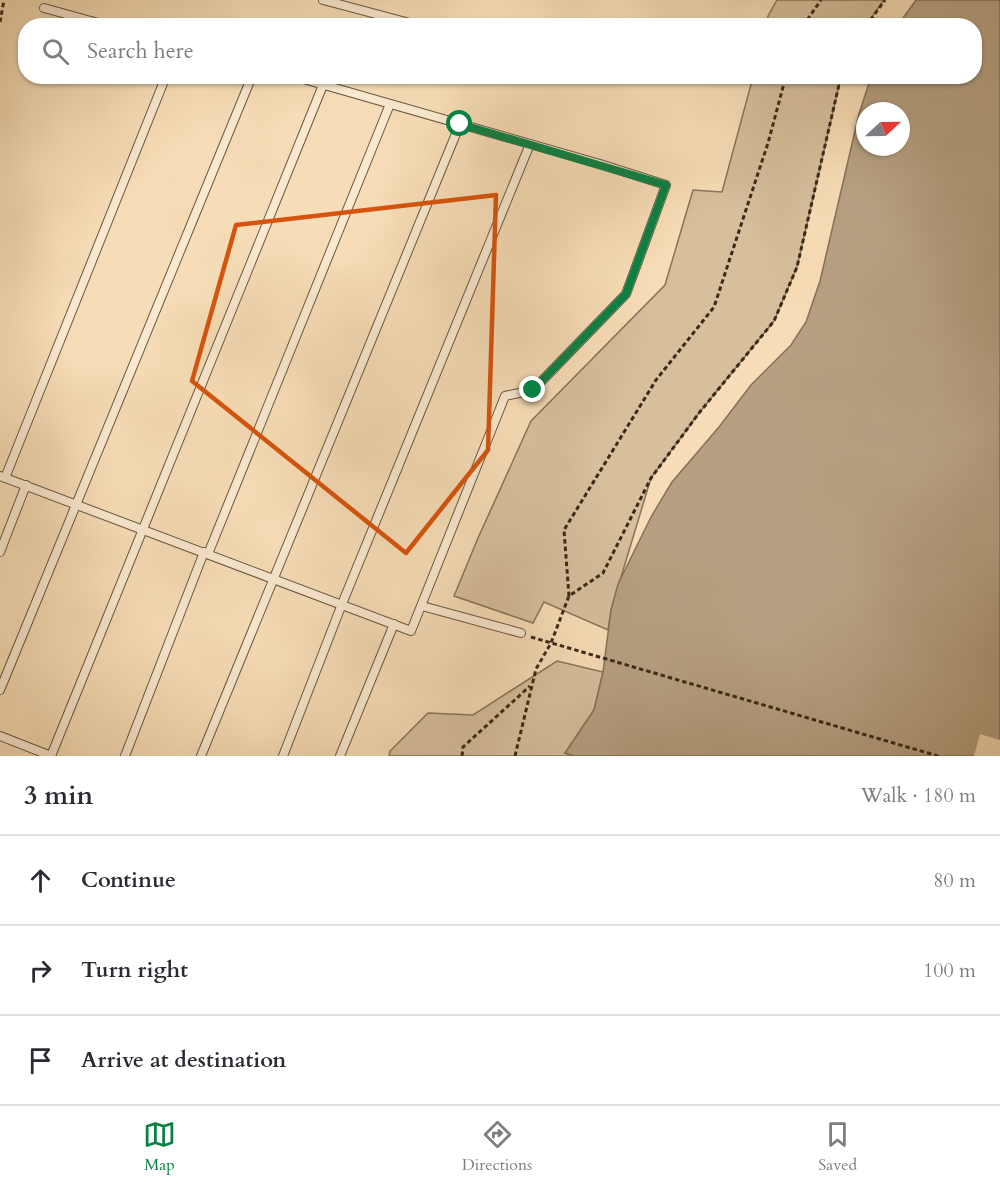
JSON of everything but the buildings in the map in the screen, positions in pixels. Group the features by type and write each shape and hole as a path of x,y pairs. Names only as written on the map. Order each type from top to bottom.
{"lane":[{"path":"323,0 392,18"},
{"path":"44,8 80,18"},
{"path":"163,84 3,477 411,631 505,396 533,390 626,294 666,185 320,84"},
{"path":"0,690 249,84"},
{"path":"0,736 51,756 323,85"},
{"path":"125,756 390,104"},
{"path":"201,756 460,124"},
{"path":"283,756 342,604 530,144"},
{"path":"0,552 26,486"},
{"path":"422,606 521,633"},
{"path":"340,756 394,624"}],"path":[{"path":"0,22 4,0"},
{"path":"809,18 821,0"},
{"path":"872,18 885,0"},
{"path":"515,756 536,669 550,643 569,596 564,530 656,380 714,307 768,143 784,84"},
{"path":"569,596 603,573 651,478 699,412 774,321 796,267 839,84"},
{"path":"521,633 938,756"},
{"path":"462,756 464,747 531,685"}],"highlighted area":[{"path":"496,195 488,450 406,553 192,381 236,225"}],"shaded area":[{"path":"777,0 884,0 871,18 768,18"},
{"path":"916,0 1000,0 1000,756 574,756 565,753 594,710 603,672 611,610 618,584 651,517 672,482 751,385 791,345 806,322 820,281 856,127 856,156 910,156 910,102 863,102 869,84 982,84 982,18 903,18"},
{"path":"751,84 839,84 797,267 774,321 699,413 651,478 611,610 608,630 544,602 533,623 454,596 531,421 665,285 693,190 722,192"},
{"path":"557,661 603,672 594,710 565,753 574,756 389,756 390,751 428,713 473,715"}],"pier":[{"path":"980,734 1000,740 1000,756 974,756"}],"route":[{"path":"460,124 666,185 626,294 533,390"}]}
